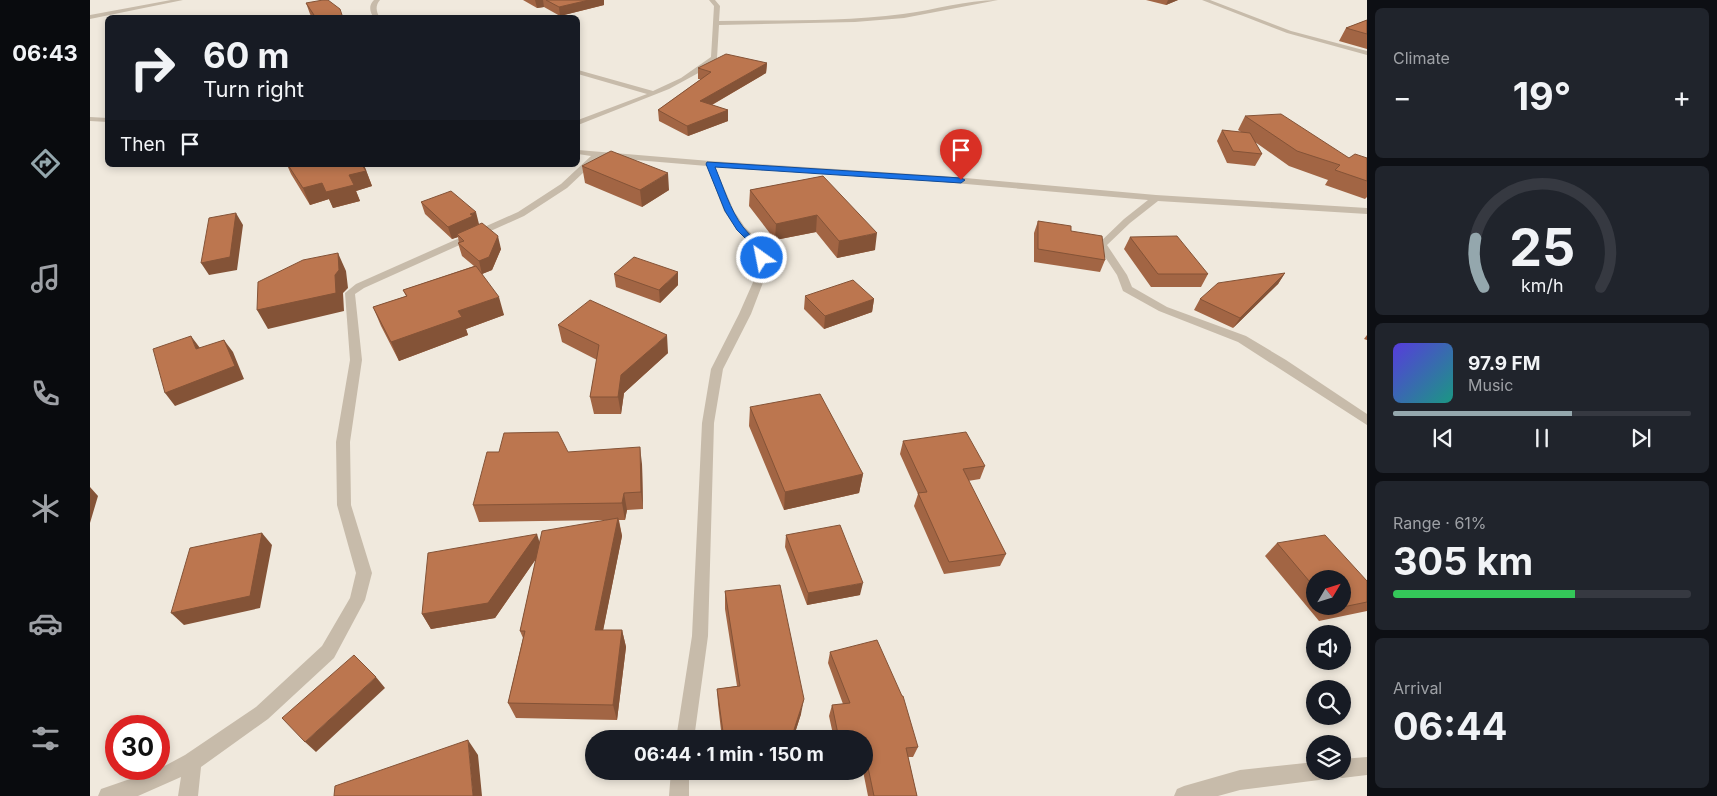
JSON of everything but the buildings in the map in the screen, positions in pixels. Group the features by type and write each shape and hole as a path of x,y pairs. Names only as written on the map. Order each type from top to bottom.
{"street":[{"path":"90,17 180,0"},
{"path":"376,15 373,11 374,3 377,0"},
{"path":"580,122 651,94 701,68 714,58 717,6 712,0"},
{"path":"717,23 808,23 904,16 995,0"},
{"path":"1205,0 1289,32 1367,53"},
{"path":"580,73 629,85 651,94"},
{"path":"90,119 105,120"},
{"path":"580,152 710,164 943,179 1156,198 1367,211"},
{"path":"108,796 125,792 192,762 262,713 328,652 357,600 364,573 344,505 342,442 356,360 350,293 360,286 521,214 564,186 598,154"},
{"path":"686,730 700,636 708,423 717,369 745,314 759,280 762,258 756,244 740,228 729,211 710,164"},
{"path":"1156,198 1126,221 1102,245 1122,275 1127,289 1164,309 1242,339 1282,363 1367,420"},
{"path":"188,796 192,762"},
{"path":"1351,768 1367,766"},
{"path":"1184,796 1240,780 1306,772"},
{"path":"679,796 680,780"}],"route":[{"path":"762,258 756,244 740,228 729,211 710,164 961,180"}]}
